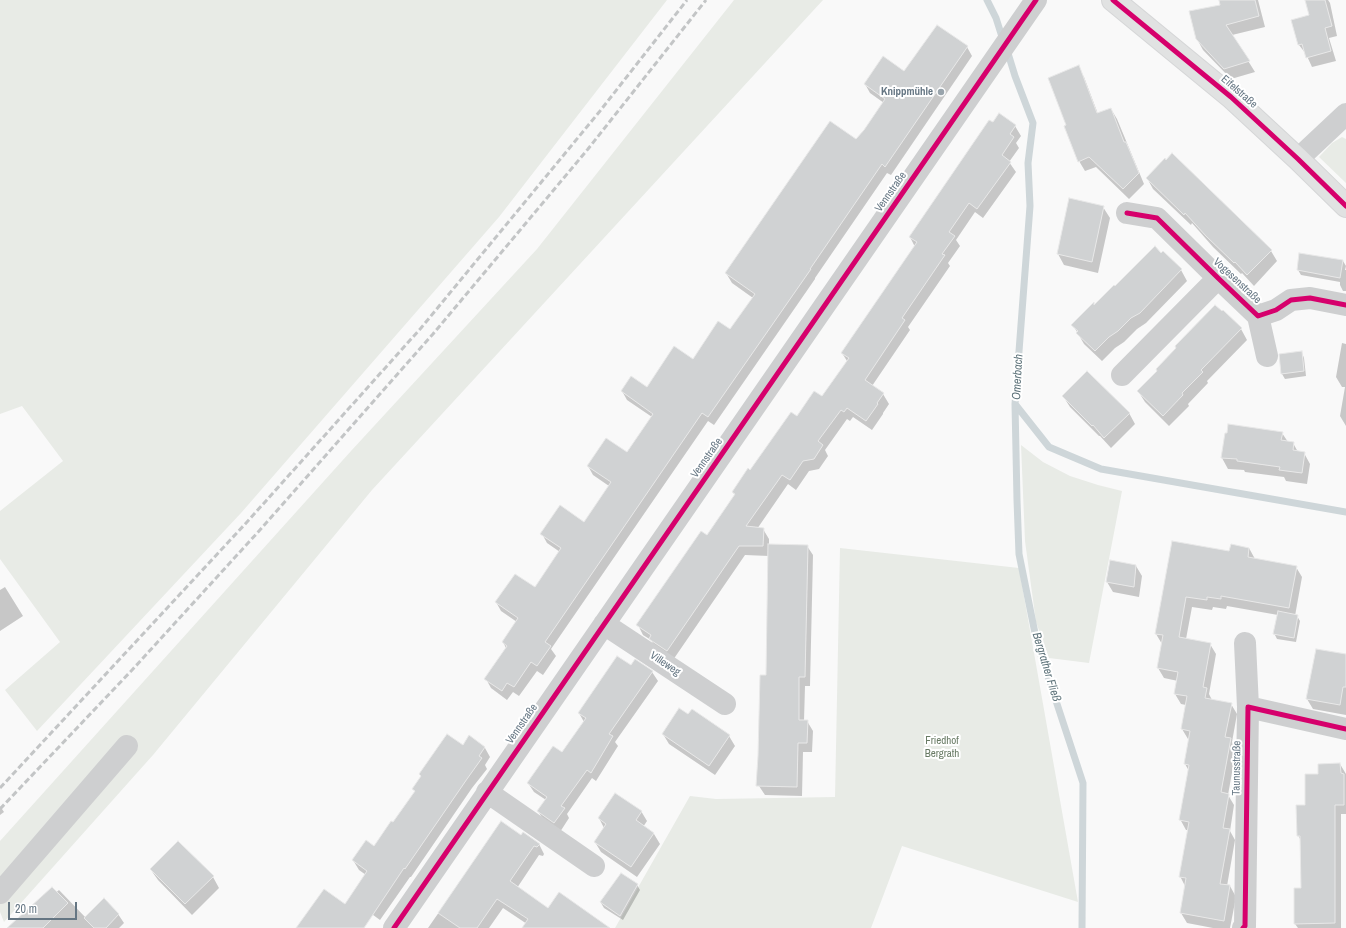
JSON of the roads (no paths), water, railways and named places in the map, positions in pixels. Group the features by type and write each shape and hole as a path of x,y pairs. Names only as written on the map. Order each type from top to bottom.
{"main road":[{"name":"Eifelstraße","path":"1113,0 1231,97 1346,206"}],"street":[{"name":"Vennstraße","path":"394,928 1036,0"},
{"path":"1298,159 1346,114"},
{"name":"Vogesenstraße","path":"1127,213 1157,218 1258,316 1266,356"},
{"name":"Vogesenstraße","path":"1122,375 1218,278"},
{"name":"Vogesenstraße","path":"1258,316 1276,310 1291,300 1310,298 1346,305"},
{"name":"Villeweg","path":"604,624 725,704"},
{"name":"Taunusstraße","path":"1243,928 1245,926 1248,707 1245,643"},
{"path":"1248,707 1346,729"},
{"path":"0,893 127,746"},
{"path":"487,792 594,866"}],"waterway":[{"name":"Omerbach","path":"987,0 996,18 1003,40"},
{"name":"Omerbach","path":"1007,50 1033,123 1028,163 1030,206 1015,404 1049,447 1101,469 1346,512"},
{"name":"Bergrather Fließ","path":"1015,404 1019,554 1037,643 1083,783 1082,928"}],"railway":[{"path":"0,788 247,522 421,328 600,111 687,0"},
{"path":"0,809 133,669 259,531 433,334 588,149 706,0"}],"place":[{"name":"Knippmühle","path":"941,92"}],"park label":[{"name":"Friedhof Bergrath","path":"942,747"}]}
